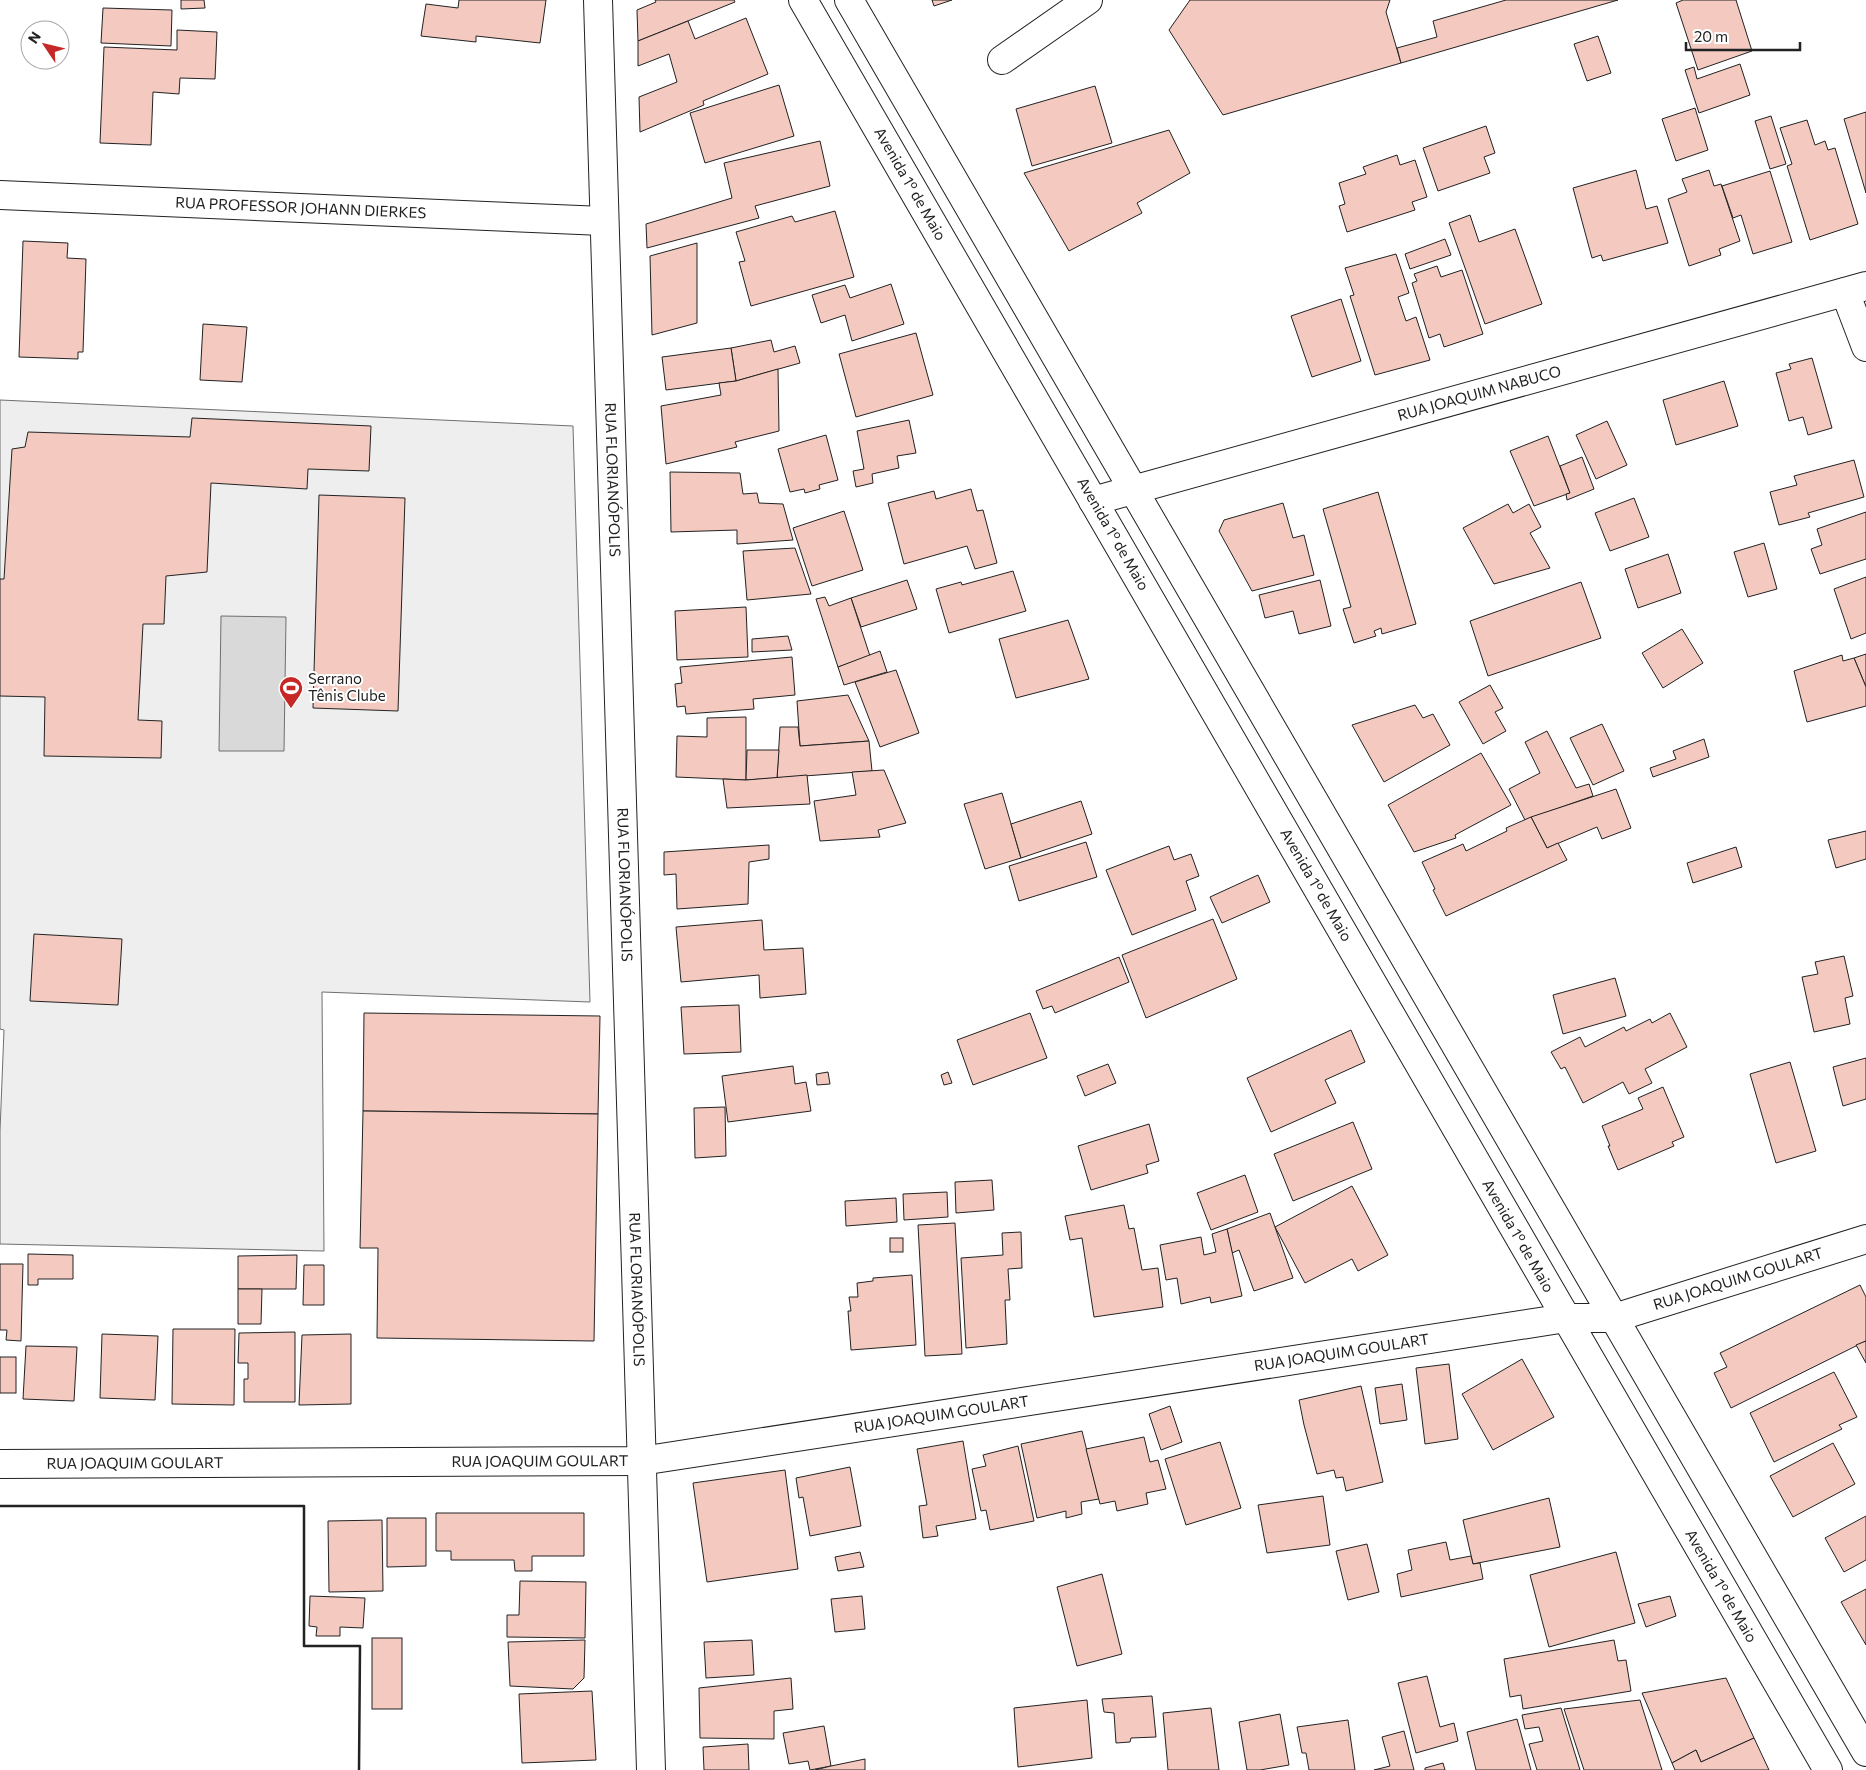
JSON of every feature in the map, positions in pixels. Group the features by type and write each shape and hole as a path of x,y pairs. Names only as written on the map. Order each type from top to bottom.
{"street":[{"name":"RUA FLORIANÓPOLIS","path":"598,0 603,222 651,1770"},
{"name":"Avenida 1º de Maio","path":"803,0 1828,1770"},
{"path":"849,0 1866,1752"},
{"path":"1002,60 1088,0"},
{"name":"RUA PROFESSOR JOHANN DIERKES","path":"0,195 603,222"},
{"name":"RUA JOAQUIM NABUCO","path":"1093,501 1856,289"},
{"path":"1856,289 1866,347"},
{"name":"RUA JOAQUIM GOULART","path":"0,1464 641,1461 1566,1318 1614,1318 1866,1239"}],"shaded area":[{"name":"Serrano Tênis Clube","path":"0,400 573,426 590,1002 322,992 324,1251 0,1244 0,1131 4,1030 0,1029"},
{"path":"221,616 286,617 284,751 219,751"}],"building":[{"path":"181,0 204,0 205,8 181,9"},
{"path":"459,0 546,0 540,43 476,36 476,42 421,36 426,4 458,8"},
{"path":"655,0 734,0 735,2 638,41 637,10 656,2"},
{"path":"932,0 952,0 934,6"},
{"path":"1190,0 1390,0 1386,12 1401,63 1223,115 1169,30"},
{"path":"1506,0 1618,0 1401,63 1397,48 1437,37 1433,21"},
{"path":"1683,0 1736,0 1752,51 1698,70 1676,3"},
{"path":"103,8 172,10 171,46 101,43"},
{"path":"746,18 768,74 703,101 704,105 640,132 639,97 677,82 669,54 638,66 638,41 688,21 695,39"},
{"path":"177,30 217,32 215,79 180,78 179,94 153,92 151,145 100,143 104,47 177,50"},
{"path":"1598,36 1611,73 1587,81 1574,44"},
{"path":"1740,64 1750,95 1699,113 1685,70 1694,67 1697,79"},
{"path":"779,85 794,136 705,163 690,113"},
{"path":"1095,86 1112,143 1032,166 1016,109"},
{"path":"1695,108 1708,150 1676,161 1662,119"},
{"path":"1866,112 1866,193 1844,119"},
{"path":"1771,116 1786,164 1770,169 1755,121"},
{"path":"1807,120 1815,145 1825,141 1828,150 1835,148 1858,224 1810,240 1787,166 1792,164 1780,128"},
{"path":"1486,126 1495,153 1484,157 1490,173 1438,191 1423,148"},
{"path":"1169,130 1190,173 1137,203 1142,213 1069,251 1024,173"},
{"path":"820,141 830,186 755,206 759,218 647,248 646,224 732,198 724,163"},
{"path":"1397,155 1400,165 1415,160 1427,197 1412,202 1415,210 1347,232 1339,206 1345,204 1339,183 1366,174 1363,167"},
{"path":"1636,170 1646,209 1657,206 1668,243 1603,261 1601,255 1592,258 1573,188"},
{"path":"1709,170 1714,186 1721,184 1740,241 1719,249 1721,255 1689,266 1668,199 1687,192 1682,179"},
{"path":"1770,171 1792,242 1753,254 1741,215 1733,218 1722,186"},
{"path":"835,211 854,277 751,306 739,262 745,261 736,232 792,216 795,222"},
{"path":"1470,215 1479,242 1515,229 1542,304 1485,324 1449,223"},
{"path":"1445,239 1451,255 1410,269 1405,254"},
{"path":"23,241 68,243 67,258 86,259 83,352 78,352 78,359 19,357"},
{"path":"697,243 697,323 652,335 650,256"},
{"path":"1396,254 1409,293 1398,297 1406,321 1416,317 1430,360 1375,375 1350,296 1354,295 1345,268"},
{"path":"1437,266 1441,277 1462,270 1483,334 1444,347 1440,334 1429,338 1412,283 1417,281 1414,274"},
{"path":"891,284 904,324 852,341 845,315 821,323 812,295 845,285 850,298"},
{"path":"1341,299 1361,361 1312,377 1291,316"},
{"path":"203,324 247,327 242,382 200,380"},
{"path":"916,333 933,395 856,417 839,354"},
{"path":"771,340 774,352 795,346 800,363 736,381 731,348"},
{"path":"731,348 736,381 666,390 662,357"},
{"path":"1812,358 1832,428 1808,435 1803,417 1789,421 1776,373 1791,369 1789,364"},
{"path":"778,369 779,431 735,442 737,447 666,464 661,406 721,395 719,383 736,381"},
{"path":"1724,381 1738,426 1676,445 1663,400"},
{"path":"192,418 371,426 369,471 308,469 307,489 211,483 207,572 166,576 164,624 143,624 138,720 162,721 161,758 44,756 45,697 0,696 0,579 4,579 12,449 25,447 28,432 190,437"},
{"path":"909,420 916,453 897,456 899,468 872,474 873,483 856,487 853,471 864,469 857,431"},
{"path":"1607,421 1627,465 1596,479 1576,435"},
{"path":"826,435 838,480 819,485 820,489 805,493 804,489 790,492 778,449"},
{"path":"1548,436 1570,493 1534,506 1510,451"},
{"path":"1582,457 1594,489 1567,500 1566,494 1570,493 1560,466"},
{"path":"1854,460 1864,497 1808,513 1810,517 1779,525 1770,492 1797,485 1794,476"},
{"path":"670,472 740,473 743,494 757,493 759,503 783,504 793,540 737,544 737,530 671,532"},
{"path":"971,489 977,511 983,510 997,563 975,569 967,546 904,564 888,503 934,491 936,499"},
{"path":"1378,492 1416,624 1382,634 1381,628 1374,631 1376,636 1354,643 1343,609 1351,607 1323,509"},
{"path":"319,495 405,498 398,711 313,708"},
{"path":"1634,498 1649,537 1610,551 1595,513"},
{"path":"1283,503 1293,538 1304,535 1314,575 1252,591 1219,531 1224,520"},
{"path":"1508,504 1513,513 1529,504 1541,527 1530,533 1550,568 1494,584 1463,528"},
{"path":"844,511 863,570 812,586 793,528"},
{"path":"1866,512 1866,559 1820,574 1811,549 1822,545 1817,529"},
{"path":"1764,543 1777,589 1748,597 1734,552"},
{"path":"795,548 811,594 747,600 743,551"},
{"path":"1668,554 1681,593 1638,608 1625,569"},
{"path":"1013,571 1026,611 949,633 936,589 961,582 962,585"},
{"path":"1866,577 1866,633 1851,639 1834,589"},
{"path":"907,580 917,609 861,627 851,598"},
{"path":"1320,580 1331,626 1299,634 1293,611 1265,618 1259,595"},
{"path":"1581,582 1601,638 1488,676 1470,621"},
{"path":"825,597 829,606 851,598 870,656 838,667 816,599"},
{"path":"746,607 748,657 677,660 675,611"},
{"path":"1068,620 1089,679 1016,698 999,639"},
{"path":"1682,629 1703,663 1663,688 1642,653"},
{"path":"788,636 792,650 752,652 752,639"},
{"path":"880,651 887,672 844,685 838,667"},
{"path":"1866,654 1866,687 1854,658"},
{"path":"1842,655 1843,661 1854,658 1866,687 1866,706 1807,722 1794,671"},
{"path":"792,657 795,695 753,699 754,709 686,714 685,706 677,707 675,684 682,683 680,667"},
{"path":"896,670 919,733 880,747 855,682"},
{"path":"1490,685 1503,708 1495,712 1506,731 1483,744 1459,702"},
{"path":"848,695 869,741 800,746 797,701"},
{"path":"1415,705 1423,718 1433,714 1450,745 1384,782 1352,725"},
{"path":"746,717 746,780 676,777 677,736 707,737 707,718"},
{"path":"1602,724 1624,771 1593,785 1570,738"},
{"path":"780,727 798,727 800,746 869,741 872,771 777,778"},
{"path":"1547,731 1576,788 1589,784 1593,796 1525,820 1509,789 1540,773 1525,742"},
{"path":"1704,739 1709,757 1653,777 1650,768 1676,759 1673,751"},
{"path":"747,750 779,750 777,778 746,780"},
{"path":"1481,753 1511,805 1455,835 1456,838 1414,852 1388,805"},
{"path":"884,770 906,823 878,830 880,837 820,841 814,801 856,795 852,772"},
{"path":"807,775 810,804 727,808 723,779 746,780"},
{"path":"1616,789 1631,828 1602,839 1597,827 1547,848 1531,817"},
{"path":"1002,793 1021,858 985,869 964,804"},
{"path":"1081,801 1092,834 1021,858 1011,824"},
{"path":"1531,817 1547,848 1558,843 1567,860 1446,916 1422,862 1463,844 1466,851 1507,831 1506,828"},
{"path":"1866,831 1866,859 1836,868 1828,840"},
{"path":"1086,842 1097,877 1019,901 1009,866"},
{"path":"769,845 769,859 749,862 748,904 677,909 676,874 664,875 664,852"},
{"path":"1169,846 1174,860 1191,854 1199,876 1186,881 1196,910 1132,935 1106,870"},
{"path":"1736,847 1742,867 1693,883 1687,863"},
{"path":"1258,875 1270,902 1222,923 1210,897"},
{"path":"1213,919 1237,979 1146,1018 1122,955"},
{"path":"762,920 764,950 803,948 806,994 760,998 759,975 681,982 676,927"},
{"path":"34,934 122,939 118,1005 30,1001"},
{"path":"1844,956 1853,996 1845,998 1850,1024 1814,1032 1802,977 1818,974 1815,962"},
{"path":"1119,957 1129,982 1055,1013 1052,1006 1043,1009 1036,991"},
{"path":"1615,978 1626,1016 1563,1034 1553,995"},
{"path":"739,1005 741,1052 684,1054 681,1007"},
{"path":"364,1013 600,1016 598,1114 363,1111"},
{"path":"1030,1013 1047,1058 973,1085 957,1040"},
{"path":"1670,1013 1687,1047 1645,1069 1652,1083 1629,1094 1623,1082 1583,1103 1565,1067 1561,1069 1551,1052 1580,1037 1585,1047 1624,1027 1626,1031 1650,1019 1652,1023"},
{"path":"1351,1030 1365,1062 1325,1080 1336,1103 1271,1132 1247,1078"},
{"path":"1866,1058 1866,1099 1843,1106 1833,1067"},
{"path":"1790,1062 1816,1151 1776,1163 1750,1074"},
{"path":"1108,1064 1116,1083 1085,1096 1077,1076"},
{"path":"793,1066 795,1084 806,1082 811,1111 728,1122 722,1076"},
{"path":"828,1072 830,1084 817,1085 816,1074"},
{"path":"948,1072 952,1083 944,1085 941,1075"},
{"path":"1663,1087 1684,1137 1672,1142 1674,1146 1618,1170 1602,1126 1643,1109 1638,1098"},
{"path":"725,1107 726,1156 695,1158 694,1108"},
{"path":"363,1111 598,1114 594,1341 377,1338 378,1248 360,1248"},
{"path":"1353,1122 1372,1169 1293,1201 1274,1154"},
{"path":"1149,1124 1159,1161 1146,1165 1148,1173 1091,1190 1078,1146"},
{"path":"1245,1175 1258,1212 1211,1230 1197,1193"},
{"path":"992,1180 994,1210 956,1213 955,1182"},
{"path":"1352,1186 1388,1255 1358,1271 1352,1259 1305,1283 1275,1227"},
{"path":"947,1192 948,1217 904,1220 903,1194"},
{"path":"896,1198 897,1222 846,1226 845,1201"},
{"path":"1124,1205 1129,1229 1134,1228 1142,1270 1158,1268 1163,1307 1094,1317 1082,1238 1070,1240 1065,1216"},
{"path":"1270,1213 1293,1278 1254,1291 1239,1250 1232,1253 1227,1229"},
{"path":"955,1223 962,1354 925,1356 918,1225"},
{"path":"1227,1229 1242,1296 1211,1303 1210,1297 1181,1304 1177,1278 1166,1280 1160,1245 1201,1237 1204,1255 1216,1252 1212,1234"},
{"path":"1021,1232 1022,1268 1008,1269 1010,1300 1005,1300 1007,1344 966,1348 961,1258 1003,1255 1002,1233"},
{"path":"890,1238 903,1238 903,1252 890,1252"},
{"path":"28,1254 73,1255 73,1279 38,1279 38,1285 28,1285"},
{"path":"297,1255 296,1289 238,1289 238,1256"},
{"path":"0,1264 23,1264 21,1341 6,1340 7,1330 0,1330"},
{"path":"304,1265 324,1265 324,1305 303,1305"},
{"path":"912,1275 916,1345 851,1350 848,1311 851,1311 849,1297 858,1297 857,1283 873,1281 873,1278"},
{"path":"1860,1285 1866,1297 1866,1341 1731,1408 1714,1373 1727,1367 1720,1353"},
{"path":"238,1289 262,1289 261,1324 238,1324"},
{"path":"173,1329 235,1329 234,1405 172,1404"},
{"path":"295,1332 295,1402 244,1402 244,1379 248,1379 248,1363 238,1363 239,1333"},
{"path":"102,1334 158,1336 155,1400 100,1398"},
{"path":"351,1334 351,1404 299,1405 302,1335"},
{"path":"1866,1341 1866,1363 1856,1345"},
{"path":"26,1346 77,1347 74,1401 23,1399"},
{"path":"0,1357 16,1357 16,1393 0,1393"},
{"path":"1522,1359 1554,1417 1493,1450 1462,1394"},
{"path":"1449,1364 1458,1439 1425,1444 1416,1368"},
{"path":"1834,1372 1857,1417 1839,1425 1842,1429 1774,1462 1750,1413"},
{"path":"1402,1384 1407,1420 1380,1424 1375,1388"},
{"path":"1361,1386 1383,1482 1346,1491 1343,1477 1336,1478 1334,1470 1317,1474 1299,1400"},
{"path":"1170,1406 1182,1442 1161,1450 1149,1414"},
{"path":"1082,1431 1099,1499 1081,1502 1082,1514 1066,1518 1066,1511 1037,1518 1021,1444"},
{"path":"1144,1437 1150,1462 1158,1460 1166,1489 1146,1493 1148,1504 1117,1511 1115,1501 1100,1504 1086,1449"},
{"path":"963,1441 976,1519 936,1526 938,1536 923,1538 919,1506 927,1505 917,1449"},
{"path":"1220,1442 1241,1508 1186,1525 1165,1459"},
{"path":"1833,1443 1855,1484 1793,1517 1770,1476"},
{"path":"1018,1446 1034,1521 990,1530 986,1510 981,1511 972,1469 986,1466 983,1455"},
{"path":"850,1467 861,1526 810,1536 803,1497 799,1498 796,1478"},
{"path":"785,1470 798,1569 707,1582 693,1483"},
{"path":"1323,1496 1330,1545 1267,1553 1258,1505"},
{"path":"1549,1498 1560,1547 1473,1564 1463,1520"},
{"path":"436,1513 584,1513 584,1556 532,1556 532,1571 515,1571 514,1560 451,1560 451,1551 436,1551"},
{"path":"1866,1516 1866,1560 1844,1572 1825,1538"},
{"path":"387,1518 426,1518 426,1566 387,1567"},
{"path":"382,1520 383,1591 329,1592 328,1521"},
{"path":"1446,1542 1450,1560 1471,1556 1473,1564 1480,1563 1483,1579 1401,1597 1397,1574 1412,1570 1408,1550"},
{"path":"1367,1544 1379,1592 1348,1600 1336,1551"},
{"path":"860,1552 864,1567 838,1571 835,1557"},
{"path":"1616,1552 1635,1623 1549,1647 1530,1575"},
{"path":"1102,1574 1122,1654 1077,1666 1057,1587"},
{"path":"520,1581 586,1582 585,1638 507,1637 507,1615 519,1615"},
{"path":"1866,1589 1866,1645 1841,1602"},
{"path":"310,1596 365,1598 363,1628 340,1627 340,1636 316,1636 317,1627 309,1626"},
{"path":"862,1596 865,1629 835,1632 831,1599"},
{"path":"1670,1596 1676,1616 1646,1627 1638,1604"},
{"path":"372,1638 402,1638 402,1709 372,1709"},
{"path":"585,1640 584,1678 573,1689 510,1686 508,1642"},
{"path":"752,1640 754,1675 706,1678 704,1642"},
{"path":"1614,1640 1618,1661 1626,1660 1631,1691 1523,1709 1521,1695 1510,1697 1504,1659"},
{"path":"1427,1676 1440,1727 1454,1723 1458,1741 1416,1753 1398,1683"},
{"path":"791,1678 793,1709 774,1711 774,1739 700,1738 699,1688"},
{"path":"1726,1678 1754,1738 1701,1762 1696,1750 1672,1763 1642,1693"},
{"path":"592,1691 596,1760 522,1763 519,1694"},
{"path":"1152,1696 1156,1737 1131,1738 1130,1742 1116,1743 1114,1713 1104,1712 1102,1699"},
{"path":"1087,1700 1092,1758 1018,1767 1014,1708"},
{"path":"1640,1700 1662,1770 1584,1770 1564,1709"},
{"path":"1211,1708 1219,1770 1168,1770 1163,1713"},
{"path":"1561,1708 1580,1770 1537,1770 1529,1744 1543,1741 1539,1727 1525,1729 1522,1715"},
{"path":"1280,1714 1289,1765 1260,1770 1247,1770 1239,1722"},
{"path":"1517,1719 1531,1770 1476,1770 1467,1732"},
{"path":"1348,1720 1355,1770 1309,1770 1306,1753 1302,1753 1297,1727"},
{"path":"824,1726 831,1766 810,1770 808,1761 789,1764 783,1733"},
{"path":"1404,1731 1414,1770 1374,1770 1390,1766 1382,1737"},
{"path":"1754,1738 1769,1770 1675,1770 1672,1763 1696,1750 1701,1762"},
{"path":"748,1744 749,1770 704,1770 703,1747"},
{"path":"865,1759 865,1770 815,1770 831,1766"},
{"path":"1443,1763 1445,1770 1425,1770 1425,1768"}],"wall":[{"path":"0,1506 304,1506 304,1646 360,1646 359,1770"}],"place":[{"name":"Serrano Tênis Clube","path":"291,709"}]}
